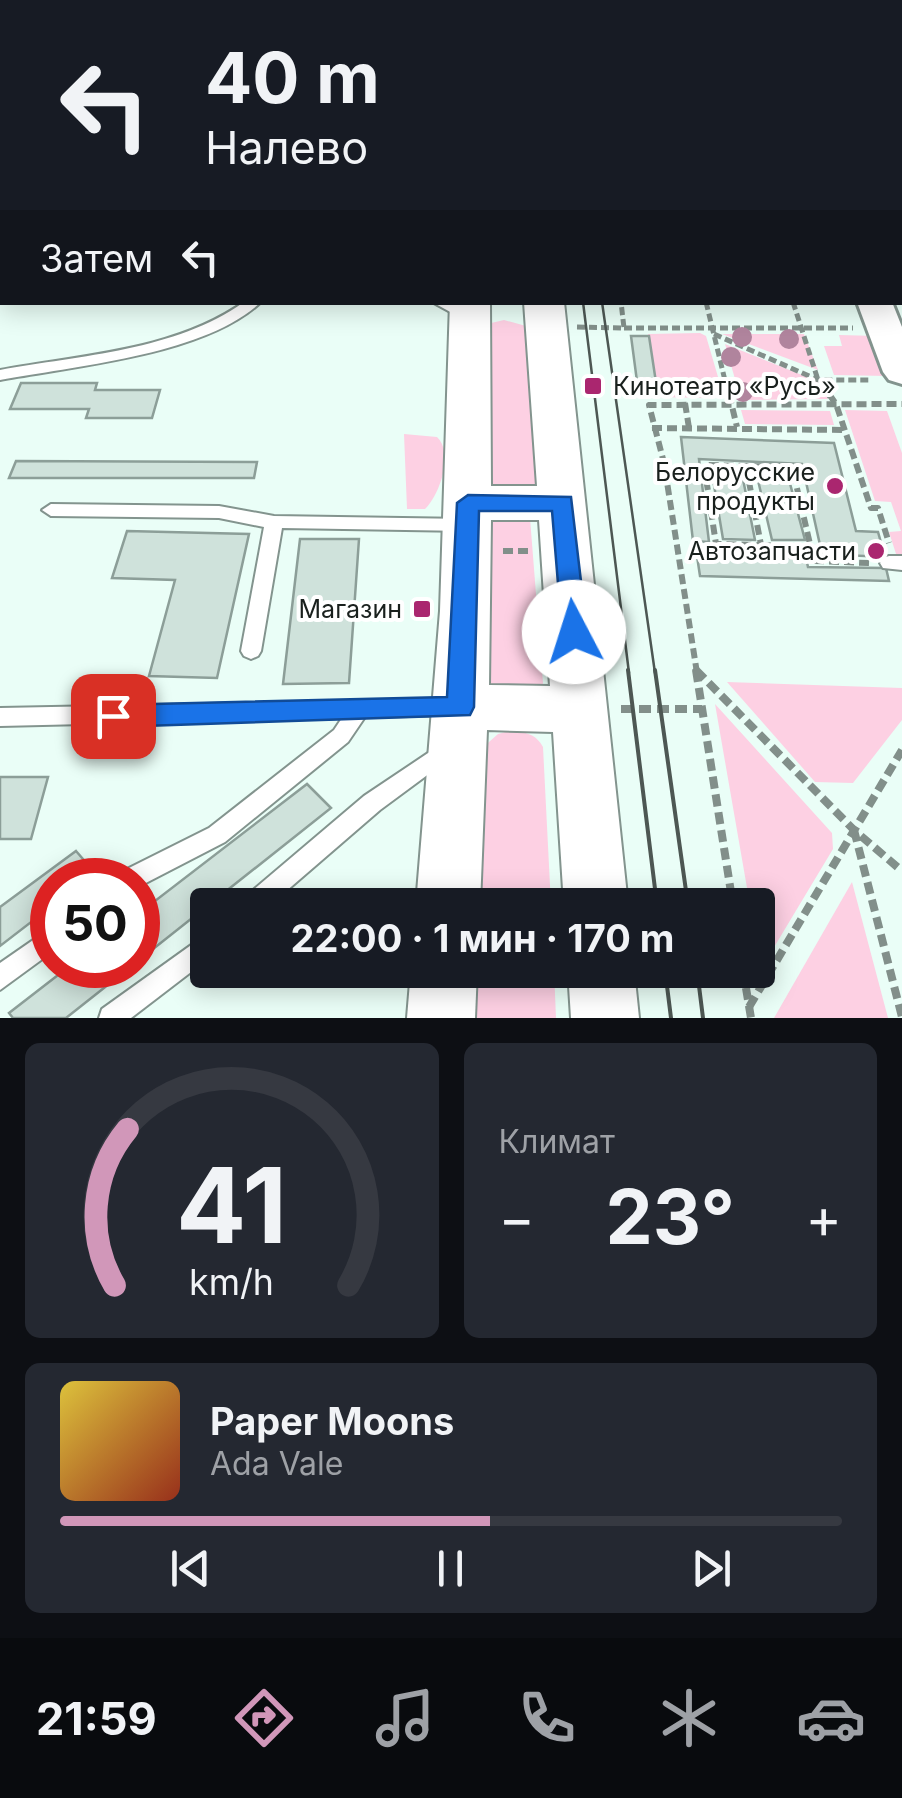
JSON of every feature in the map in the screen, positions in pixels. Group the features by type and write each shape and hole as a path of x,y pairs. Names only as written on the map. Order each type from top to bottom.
{"main road":[{"path":"449,888 468,514 459,308 555,321 563,502 595,888"},
{"path":"468,514 563,502"},
{"path":"459,724 582,710"},
{"path":"442,1018 443,988"},
{"path":"603,988 605,1018"}],"street":[{"path":"879,315 894,376"}],"lane":[{"path":"0,375 179,339 238,317 251,305"},
{"path":"51,510 219,512 274,522 468,514"},
{"path":"251,650 274,522"},
{"path":"160,864 217,834 341,736 359,710"},
{"path":"0,716 359,710 459,724"},
{"path":"273,888 459,724"},
{"path":"0,978 30,955"},
{"path":"111,1018 190,958"}],"path":[{"path":"621,305 624,328"},
{"path":"707,305 737,427"},
{"path":"794,305 818,380 836,404 871,508 878,508 895,563 814,561 792,467 704,465 716,544 810,547"},
{"path":"555,321 575,327 713,331 802,328 879,315"},
{"path":"713,331 818,380 894,376"},
{"path":"730,888 664,463 648,404 902,404"},
{"path":"685,404 689,428"},
{"path":"652,428 845,430"},
{"path":"746,466 760,545"},
{"path":"694,667 854,830 902,871"},
{"path":"749,1012 902,750"},
{"path":"854,830 902,1017"}],"shaded area":[{"path":"504,320 526,326 537,484 532,489 491,489 488,480 487,324"},
{"path":"648,334 706,336 723,394 719,398 647,397 646,389 657,388"},
{"path":"722,334 804,334 818,370"},
{"path":"839,335 876,336 887,376 834,375 824,346 842,346"},
{"path":"725,344 822,383 828,399 741,400"},
{"path":"741,410 830,411 834,425 745,424"},
{"path":"845,410 887,411 902,453 902,557 897,557 889,532 901,531 891,502 875,501"},
{"path":"404,434 437,437 442,444 443,473 436,494 425,509 407,509"},
{"path":"530,518 543,683 538,694 495,692 486,678 485,520"},
{"path":"727,682 902,688 902,720 853,783 815,782"},
{"path":"715,704 832,833 833,849 775,946 775,888 747,888"},
{"path":"498,734 529,734 543,747 550,888 472,888 480,750"},
{"path":"852,882 888,1018 774,1018"},
{"path":"466,988 555,988 556,1018 464,1018"}],"building":[{"path":"631,336 649,336 657,389 638,389"},
{"path":"21,383 97,383 95,390 160,390 152,418 86,418 89,409 10,409"},
{"path":"681,437 834,443 856,531 878,532 885,557 822,554 802,464 699,459 709,542 693,541"},
{"path":"16,461 257,462 254,478 9,478"},
{"path":"712,473 742,474 755,540 723,539"},
{"path":"757,476 788,476 805,540 772,540"},
{"path":"127,531 249,534 217,678 149,676 175,580 112,578"},
{"path":"300,539 359,539 349,683 283,684"},
{"path":"697,556 806,558 808,567 886,568 889,581 700,576"},
{"path":"0,777 48,777 31,839 0,839"},
{"path":"307,784 331,808 230,888 190,888 190,920 160,944 160,897"},
{"path":"30,885 30,923 0,946 0,907"},
{"path":"41,988 104,988 66,1018 13,1018 9,1013"}],"tram line":[{"path":"583,305 629,673"},
{"path":"602,305 655,673"},
{"path":"628,670 655,888"},
{"path":"655,670 686,888"},
{"path":"667,988 671,1018"},
{"path":"699,988 703,1018"}],"place":[{"name":"Кинотеатр «Русь»","path":"593,386"},
{"name":"Белорусские продукты","path":"835,486"},
{"name":"Автозапчасти","path":"876,551"},
{"name":"Магазин","path":"422,609"}],"route":[{"path":"113,716 460,707 468,503 563,502 574,632"}]}
